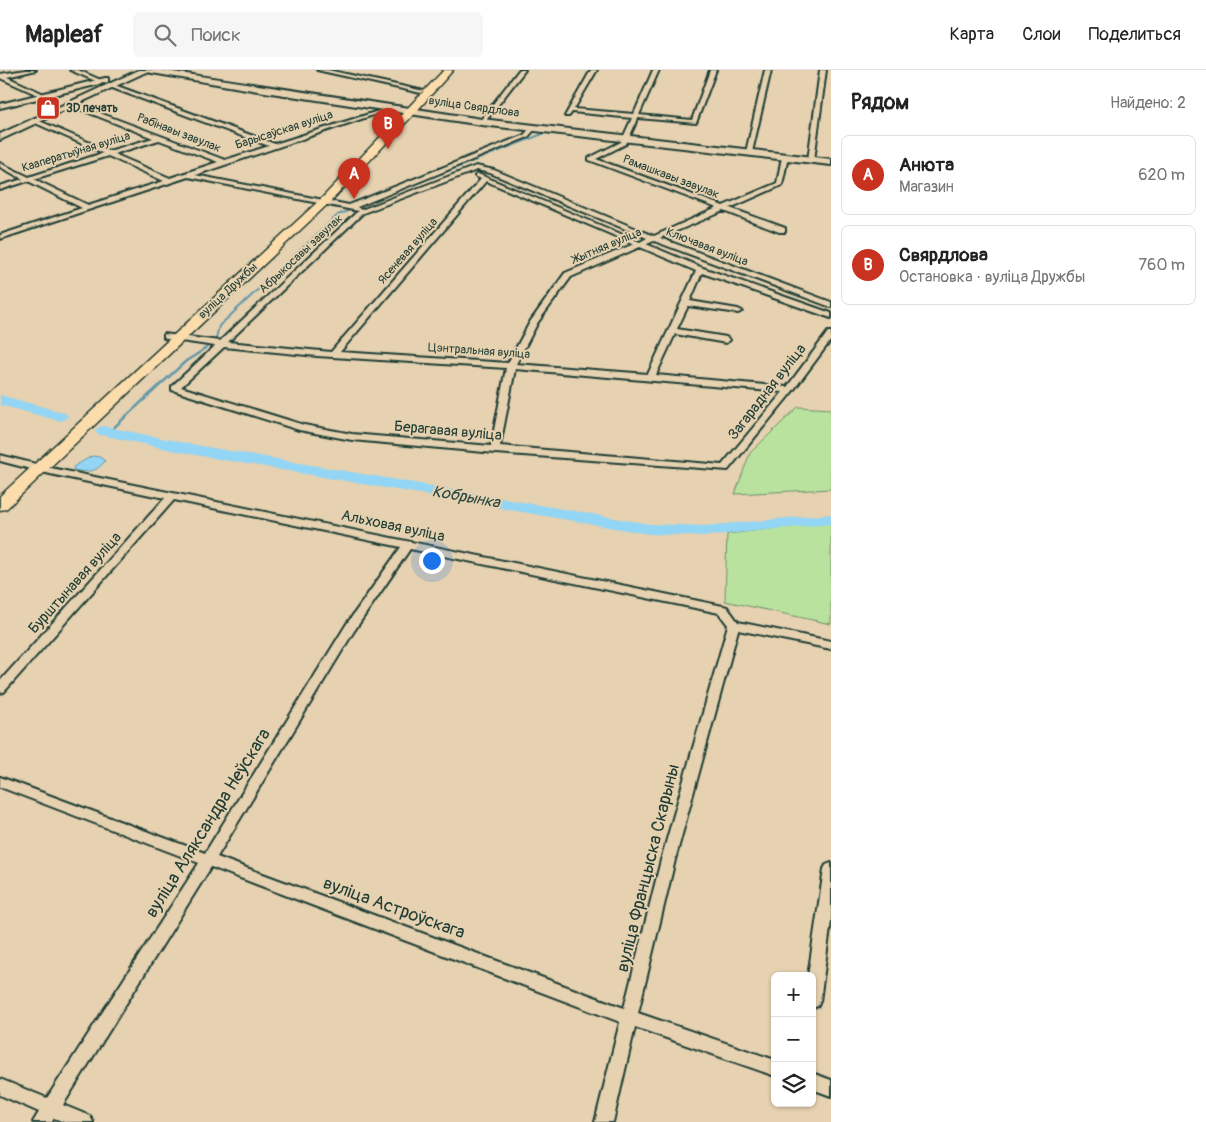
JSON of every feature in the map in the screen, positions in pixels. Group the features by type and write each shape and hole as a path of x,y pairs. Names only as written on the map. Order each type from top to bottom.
{"main road":[{"path":"0,106 148,70"},
{"name":"вуліца Свярдлова","path":"148,70 482,122 831,162"},
{"name":"вуліца Дружбы","path":"0,488 33,466 294,229 339,176 440,70"},
{"name":"вуліца Дружбы","path":"0,505 36,463 37,459 62,436 76,419 175,336 176,331 195,314 204,302 318,202 394,130 401,109 449,70"},
{"path":"0,137 129,76"},
{"path":"0,499 29,472 29,467 33,466"}],"street":[{"path":"1,77 32,70"},
{"path":"73,70 100,81"},
{"path":"320,70 420,91"},
{"path":"482,122 522,70"},
{"path":"566,117 594,70"},
{"path":"626,138 656,70"},
{"path":"570,110 695,122 713,70"},
{"path":"749,152 768,70"},
{"path":"811,160 823,70"},
{"path":"1,77 42,96"},
{"path":"109,86 275,146"},
{"name":"Рабінавы завулак","path":"71,104 223,162"},
{"name":"Барысаўская вуліца","path":"0,236 223,162 401,109"},
{"path":"35,121 168,180"},
{"name":"Абрыкосавы завулак","path":"351,207 526,136 533,128"},
{"name":"Кааператыўная вуліца","path":"0,188 158,138"},
{"name":"Рамашкавы завулак","path":"626,138 624,143 591,159 782,230"},
{"name":"Жытняя вуліца","path":"495,450 511,366 534,322 568,274 780,184 784,156"},
{"path":"0,164 86,207"},
{"name":"Ключавая вуліца","path":"465,171 476,168 492,171 653,238 831,305"},
{"path":"465,171 485,178"},
{"name":"Абрыкосавы завулак","path":"175,388 361,212 465,171"},
{"path":"186,174 318,202 367,210"},
{"name":"Ключавая вуліца","path":"485,178 700,270 831,316"},
{"name":"Ясеневая вуліца","path":"334,354 485,178"},
{"path":"651,377 700,270"},
{"path":"685,303 738,311"},
{"path":"672,330 726,340"},
{"name":"Загарадная вуліца","path":"725,468 790,390 831,334"},
{"name":"Цэнтральная вуліца","path":"173,337 222,344 334,354 651,377 790,390"},
{"name":"Берагавая вуліца","path":"175,388 302,428 352,437 725,468"},
{"name":"Альховая вуліца","path":"0,458 172,496 723,610 734,625"},
{"name":"Бурштынавая вуліца","path":"0,689 172,496"},
{"name":"вуліца Аляксандра Неўскага","path":"46,1115 208,860 350,628 408,544"},
{"path":"734,625 831,645"},
{"name":"вуліца Францыска Скарыны","path":"604,1122 668,860 734,625"},
{"name":"вуліца Астроўскага","path":"0,782 630,1018 771,1067"},
{"path":"816,973 831,869"},
{"path":"816,1083 831,1088"},
{"path":"0,1087 46,1115 84,1122"}],"green space":[{"path":"798,407 831,409 831,489 735,494 750,453"},
{"path":"831,522 831,624 725,601 727,534"}],"water":[{"path":"92,456 100,457 105,461 102,465 91,471 74,470 73,467"}],"waterway":[{"path":"364,204 545,133"},
{"path":"216,338 219,326 338,215 352,209"},
{"path":"197,354 207,347"},
{"path":"109,432 186,361 199,353"},
{"name":"Кобрынка","path":"0,400 60,416"},
{"name":"Кобрынка","path":"103,431 190,449 649,529 704,531 831,519"}],"place":[{"name":"3D печать","path":"48,108"},
{"name":"Свярдлова","path":"388,149"},
{"name":"Анюта","path":"354,199"}]}
